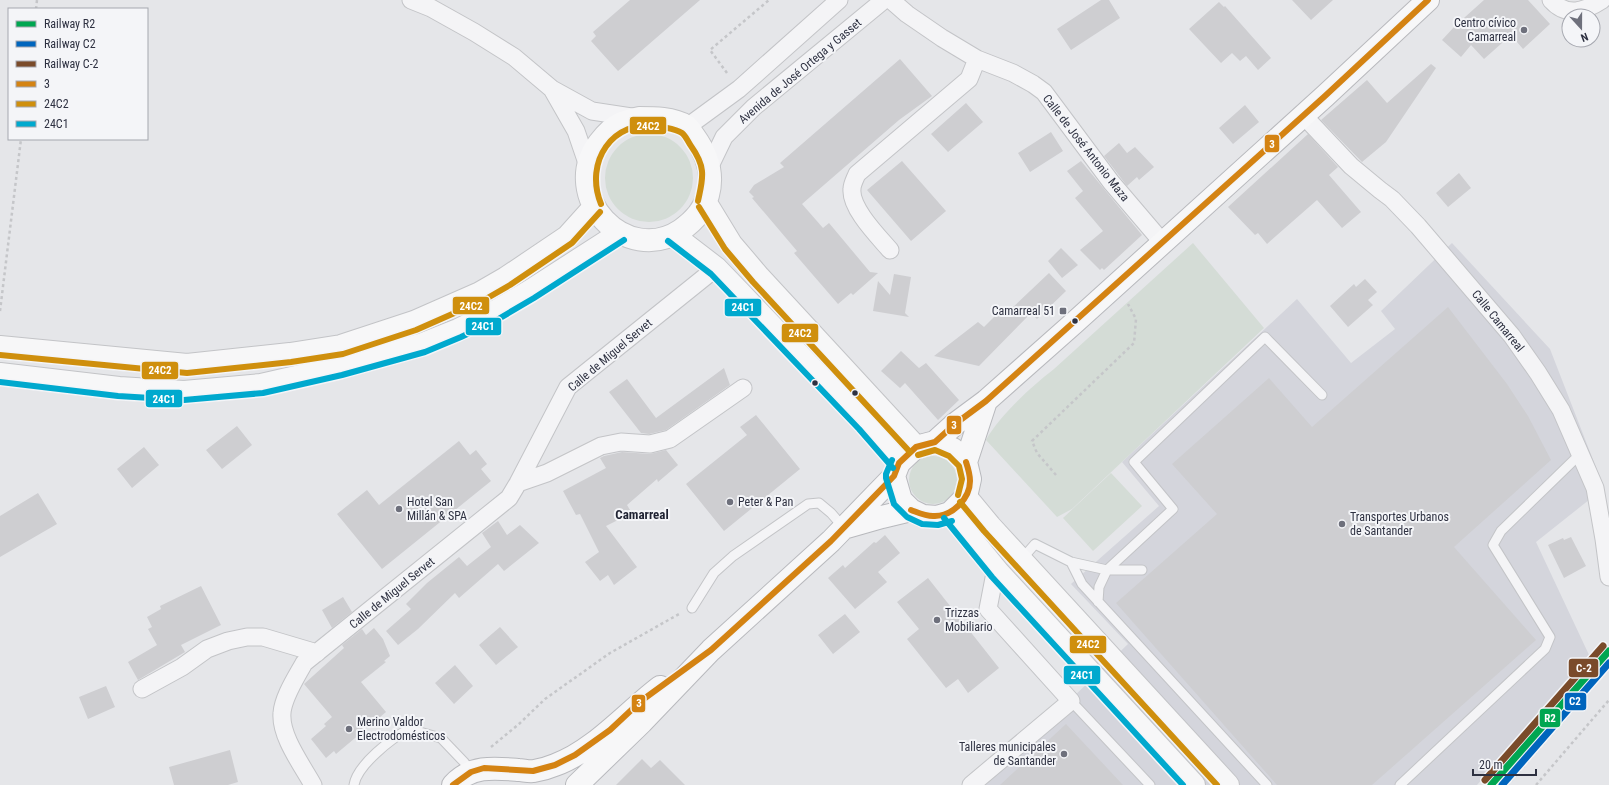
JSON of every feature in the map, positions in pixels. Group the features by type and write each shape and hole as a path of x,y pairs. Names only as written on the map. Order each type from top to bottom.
{"main road":[{"path":"577,785 642,722 711,650 844,528 896,469 925,445 986,401 1116,285 1428,0"},
{"path":"639,118 665,119 687,127 702,147 710,166 711,185 706,203 693,222 673,235 658,240 645,240 620,234 605,222 594,207 588,188 588,166 595,149 606,134 621,123 639,118"},
{"path":"706,203 731,244 759,277 925,445 953,449 966,462"},
{"path":"0,347 188,365 290,354 341,346 414,322 480,293 506,278 567,237 594,207"},
{"path":"0,374 119,388 184,392 261,385 340,368 423,344 458,330 491,314 530,291 620,234"},
{"path":"673,235 716,268 865,424 896,469 901,500 911,510 923,516 937,517 950,513 966,497 970,479 966,462 986,401"},
{"path":"966,497 990,526 1228,785"},
{"path":"844,528 911,510"},
{"path":"950,513 998,572 1194,785"},
{"path":"453,785 468,767 533,771 555,765 575,755 610,730 641,701 711,650"},
{"path":"498,768 515,774 528,785"}],"street":[{"path":"411,0 431,8 474,32 514,57 552,89 592,111 639,118"},
{"path":"687,127 739,89 839,0"},
{"name":"Avenida de José Ortega y Gasset","path":"710,166 724,137 754,107 884,0"},
{"name":"Calle de José Antonio Maza","path":"891,0 907,14 977,59 1013,73 1044,92 1111,182 1163,242"},
{"path":"1552,0 1555,4 1567,11 1580,11 1602,0"},
{"path":"890,250 862,217 855,203 852,190 857,174 969,79 977,59"},
{"path":"552,89 576,130 588,166"},
{"name":"Calle Camarreal","path":"1303,115 1351,166 1392,199 1412,220 1512,336 1561,410 1595,488 1609,577"},
{"name":"Calle de Miguel Servet","path":"313,785 284,734 282,713 290,687 304,663 509,498 568,387 716,268"},
{"path":"518,483 548,473 601,446 621,442 650,444 670,439 744,388"},
{"path":"971,785 1071,701 988,609 994,578 998,572"},
{"path":"142,689 182,667 207,649 228,641 247,637 263,637 317,653"}],"lane":[{"path":"1098,602 1099,587 1107,570 1173,509 1134,462 1265,336 1322,395"},
{"path":"1400,785 1545,649 1550,637 1493,545 1501,531 1574,460 1582,456"},
{"path":"692,608 714,574 728,560 808,504 819,503 831,513 844,528"},
{"path":"1021,560 1035,544 1071,562 1107,570 1142,570"},
{"path":"1071,562 1082,584 1267,785"},
{"path":"1071,701 1150,785"},
{"path":"354,785 355,778 378,750 396,736 409,730 440,738 468,767"}],"path":[{"path":"739,89 710,50 768,0"},
{"path":"0,311 21,140"},
{"path":"1056,475 1037,453 1032,441 1134,343 1136,318 1116,285"},
{"path":"468,767 519,724 545,699 610,653 663,622 692,608"},
{"path":"1536,785 1609,700"}],"shaded area":[{"path":"649,134 666,137 680,147 690,161 693,178 690,195 680,209 666,219 649,222 632,219 618,209 608,195 605,178 608,161 618,147 632,137"},
{"path":"1193,243 1264,328 1072,509 1057,517 986,440 1007,411"},
{"path":"1452,243 1550,349 1604,488 1536,542 1590,657 1477,785 982,785 1128,644 1071,584 1159,506 1122,462 1297,299 1351,363 1395,329 1381,311"},
{"path":"933,456 942,458 950,463 955,471 957,480 955,489 950,497 942,502 933,504 924,502 916,497 911,489 909,480 911,471 916,463 924,458"},
{"path":"1111,473 1142,506 1093,551 1063,518"}],"building":[{"path":"630,0 700,0 618,71 591,41 596,36 593,32"},
{"path":"1101,0 1109,0 1120,18 1071,50 1057,29"},
{"path":"1292,0 1333,0 1311,20"},
{"name":"Centro cívico Camarreal","path":"1484,0 1528,0 1550,24 1523,49 1511,35 1484,59 1471,45 1461,57 1442,40"},
{"path":"1219,2 1224,7 1225,6 1271,58 1258,70 1246,56 1240,61 1232,53 1221,63 1189,29"},
{"path":"900,59 932,96 899,120 802,204 823,228 829,223 870,272 878,273 853,295 851,293 838,304 794,253 797,251 752,198 754,197 749,192 754,185 784,167 780,163"},
{"path":"1431,64 1436,68 1386,142 1362,162 1321,120 1367,80 1387,103"},
{"path":"966,103 983,122 948,152 931,134"},
{"path":"1245,105 1259,122 1233,144 1219,128"},
{"path":"1051,132 1063,151 1030,172 1018,153"},
{"path":"1308,134 1338,167 1329,175 1361,212 1342,228 1317,200 1267,244 1258,233 1255,235 1228,207"},
{"path":"1119,143 1127,153 1135,147 1154,167 1139,180 1137,177 1127,186 1104,156"},
{"path":"902,161 946,211 911,241 867,190"},
{"path":"1081,161 1142,235 1104,270 1102,268 1100,270 1080,250 1103,231 1075,198 1083,191 1067,171"},
{"path":"1459,173 1471,188 1448,207 1436,193"},
{"path":"1061,248 1078,265 1062,278 1048,261"},
{"path":"1049,273 1066,291 1037,319 1031,313 979,366 934,356 978,322 984,327 1005,306 1010,310"},
{"path":"894,274 911,277 905,313 909,317 873,311 878,281 890,295"},
{"path":"1365,279 1377,292 1368,300 1373,305 1348,327 1330,306 1354,284 1356,287"},
{"name":"Transportes Urbanos de Santander","path":"1448,307 1507,384 1528,416 1551,460 1454,547 1536,640 1372,785 1277,785 1116,603 1217,514 1172,464 1269,378 1312,427"},
{"path":"901,351 919,368 926,363 959,400 938,420 905,383 900,388 881,371"},
{"path":"724,368 730,385 666,430 649,434 641,433 609,392 627,379 656,418"},
{"path":"756,415 800,469 724,531 686,484 747,435 740,427"},
{"path":"237,426 252,445 222,469 206,450"},
{"name":"Hotel San Millán & SPA","path":"459,441 470,455 476,450 487,464 481,469 491,481 382,569 337,514 367,490 379,505"},
{"path":"144,447 159,465 132,488 117,469"},
{"path":"666,450 678,465 658,482 657,479 627,505 630,510 624,513 626,516 606,526 637,567 614,585 608,575 600,581 585,562 599,552 580,514 576,515 563,491 606,468 600,458 604,456 622,452 650,454"},
{"path":"38,493 57,524 0,557 0,516"},
{"path":"498,521 507,535 520,525 539,543 504,571 498,564 459,598 455,593 418,629 398,645 386,631 411,609 406,604 427,583 459,557 467,566 491,547 482,533"},
{"path":"885,535 900,553 878,572 887,582 855,609 828,578 843,565 845,568 874,542 876,543"},
{"path":"1571,537 1586,566 1564,578 1548,545 1563,538 1564,540"},
{"path":"928,578 999,668 968,693 958,679 946,688 907,639 919,629 897,602"},
{"path":"201,586 221,625 181,645 185,652 138,680 128,662 157,645 148,629 152,627 147,617 161,609 160,606"},
{"path":"343,597 352,612 332,628 322,610"},
{"path":"845,614 860,632 833,654 818,635"},
{"path":"500,627 518,647 496,665 479,645"},
{"path":"374,628 383,639 390,656 384,661 386,662 361,682 386,712 336,754 334,751 326,758 311,739 326,726 324,724 332,717 304,684 344,648 342,645 362,629 366,635"},
{"path":"455,665 473,686 454,704 435,683"},
{"path":"106,686 115,707 88,719 79,697"},
{"name":"Talleres municipales de Santander","path":"1066,724 1123,785 1000,785"},
{"path":"230,750 238,782 228,785 174,785 169,767"},
{"path":"642,759 651,768 660,760 685,785 616,785"}],"railway":[{"path":"1507,785 1609,668"}],"rail line":[{"name":"C-2","path":"1485,780 1603,646"},
{"name":"R2","path":"1491,785 1609,651"},
{"name":"C2","path":"1502,785 1609,663"}],"transit line":[{"name":"3","path":"453,785 471,772 484,768 533,771 555,765 575,755 610,730 641,701 711,650 831,541 894,476 899,463 916,447 935,442 955,424 986,401 1325,96 1428,0"},
{"name":"24C2","path":"601,204 597,188 596,173 599,159 606,147 616,137 628,129 642,126 659,126 680,132 685,136 696,154 701,167 702,182 698,201"},
{"name":"24C2","path":"699,207 725,249 753,282 910,452"},
{"name":"24C2","path":"0,355 187,373 291,362 343,354 416,330 484,300 510,285 572,243 600,212"},
{"name":"24C1","path":"0,382 118,396 184,400 263,393 342,375 425,352 461,337 495,321 534,298 624,240"},
{"name":"24C1","path":"668,241 711,274 859,429 893,468"},
{"name":"24C2","path":"918,455 935,450 949,456 959,466 962,479 958,495"},
{"name":"24C1","path":"892,460 886,474 886,478 894,504 907,517 922,524 938,525 952,521"},
{"name":"3","path":"911,510 926,515 935,516 948,513 959,505 967,494 970,481 966,462"},
{"name":"24C2","path":"960,502 984,531 1217,785"},
{"name":"24C1","path":"944,518 992,577 1183,785"}],"place":[{"name":"Centro cívico Camarreal","path":"1524,30"},
{"name":"Camarreal 51","path":"1063,311"},
{"name":"Peter & Pan","path":"730,502"},
{"name":"Hotel San Millán & SPA","path":"399,509"},
{"name":"Transportes Urbanos de Santander","path":"1342,524"},
{"name":"Trizzas Mobiliario","path":"937,620"},
{"name":"Merino Valdor Electrodomésticos","path":"349,729"},
{"name":"Talleres municipales de Santander","path":"1064,754"}],"district":[{"name":"Camarreal","path":"642,514"}]}
